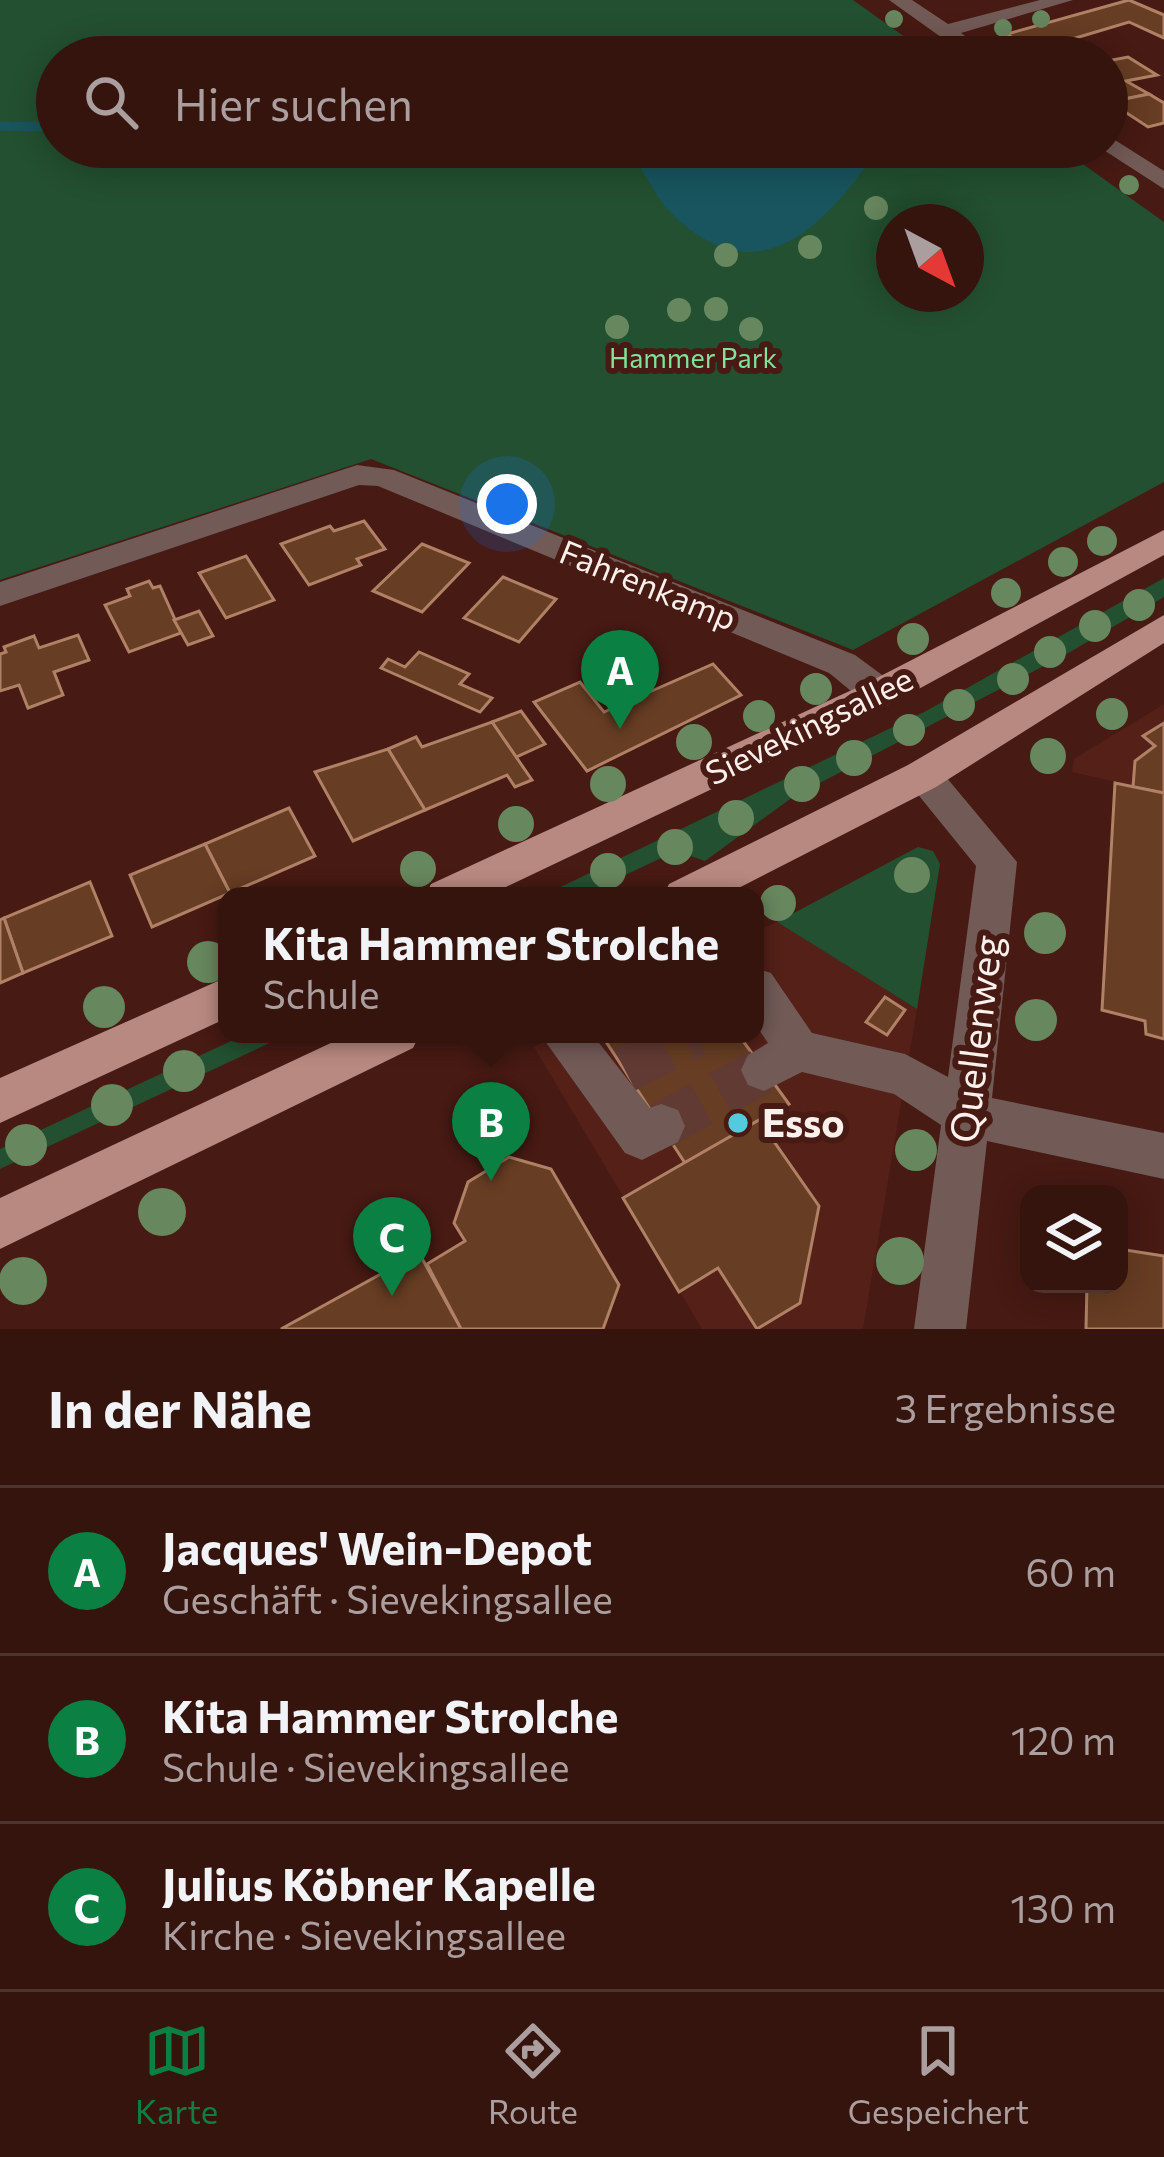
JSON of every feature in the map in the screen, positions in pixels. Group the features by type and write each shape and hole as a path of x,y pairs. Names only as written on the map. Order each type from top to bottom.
{"main road":[{"name":"Sievekingsallee","path":"465,887 880,693 1164,541"},
{"path":"713,887 922,776 1164,627"},
{"path":"0,1101 218,1001"},
{"path":"0,1224 378,1043"}],"street":[{"path":"898,0 952,36"},
{"path":"945,31 1063,0"},
{"path":"1128,157 1164,182"},
{"name":"Fahrenkamp","path":"0,594 357,475 383,477 842,664 880,693"},
{"name":"Quellenweg","path":"922,776 997,862 940,1329"},
{"path":"764,1015 781,1060 905,1076 967,1115 1164,1156"},
{"path":"574,1043 615,1076 641,1137 661,1126"}],"shaded area":[{"path":"1164,704 1164,793 1072,772 1074,759"},
{"name":"Esso","path":"777,922 917,1009 863,1329 702,1329 534,1047 542,1043 764,1043 764,928"}],"green space":[{"name":"Hammer Park","path":"0,0 853,0 904,36 36,36 36,168 1088,168 1164,222 1164,482 853,650 371,459 0,580"},
{"path":"1164,578 1164,597 1065,655 793,797 705,861 676,851 600,887 561,887 926,711"},
{"path":"918,847 933,851 940,864 917,1009 777,922"},
{"path":"227,1043 270,1043 0,1169 0,1149"}],"water":[{"path":"640,168 865,168 815,224 763,251 735,251 704,239 661,202"}],"building":[{"path":"1129,0 1164,15 1164,38 1129,22 1082,36 1007,34"},
{"path":"1128,57 1157,75 1128,81"},
{"path":"1128,82 1149,94 1128,98"},
{"path":"1149,94 1164,103 1164,123 1148,127 1128,114 1128,98"},
{"path":"364,521 385,549 357,559 361,565 309,585 281,544 330,526 334,531"},
{"path":"422,544 469,563 422,612 373,591"},
{"path":"246,556 274,600 226,618 199,573"},
{"path":"503,577 556,599 519,642 464,618"},
{"path":"149,581 153,588 160,586 181,633 129,652 105,605 130,596 127,589"},
{"path":"199,611 213,636 188,645 174,620"},
{"path":"78,635 89,660 54,672 63,695 28,708 19,685 0,691 4,647 34,636 39,648"},
{"path":"419,652 469,674 460,684 492,698 480,712 381,668 388,659 405,667"},
{"path":"713,664 741,695 587,771 534,702 580,682 604,712"},
{"path":"521,711 545,744 516,757 492,722"},
{"path":"492,722 532,780 515,787 507,775 425,810 388,749 416,737 422,747"},
{"path":"1164,723 1164,793 1133,787 1135,761 1155,746 1143,736"},
{"path":"388,749 425,810 353,841 315,772"},
{"path":"1115,783 1164,793 1164,1039 1146,1034 1145,1021 1102,1010"},
{"path":"289,808 315,856 244,887 227,887 205,844"},
{"path":"205,844 227,887 218,887 218,898 152,927 130,875"},
{"path":"90,882 112,936 23,973 4,918"},
{"path":"4,918 23,973 0,983 0,920"},
{"path":"885,997 905,1010 887,1035 866,1022"},
{"path":"607,1043 745,1043 789,1104 685,1163"},
{"path":"759,1120 819,1206 800,1303 757,1329 718,1268 679,1292 623,1198"},
{"path":"509,1157 551,1169 619,1285 603,1329 461,1329 427,1264 465,1241 454,1223 468,1182"},
{"path":"1128,1250 1164,1256 1164,1329 1086,1329 1087,1293 1128,1293"},
{"path":"419,1253 461,1329 281,1329"}],"waterway":[{"path":"0,126 36,127"}],"tunnel":[{"path":"625,1070 678,1043"},
{"path":"661,1126 764,1070"}],"place":[{"name":"Jacques' Wein-Depot","path":"620,729"},
{"name":"Esso","path":"738,1123"},
{"name":"Kita Hammer Strolche","path":"491,1181"},
{"name":"Julius Köbner Kapelle","path":"392,1296"}]}
